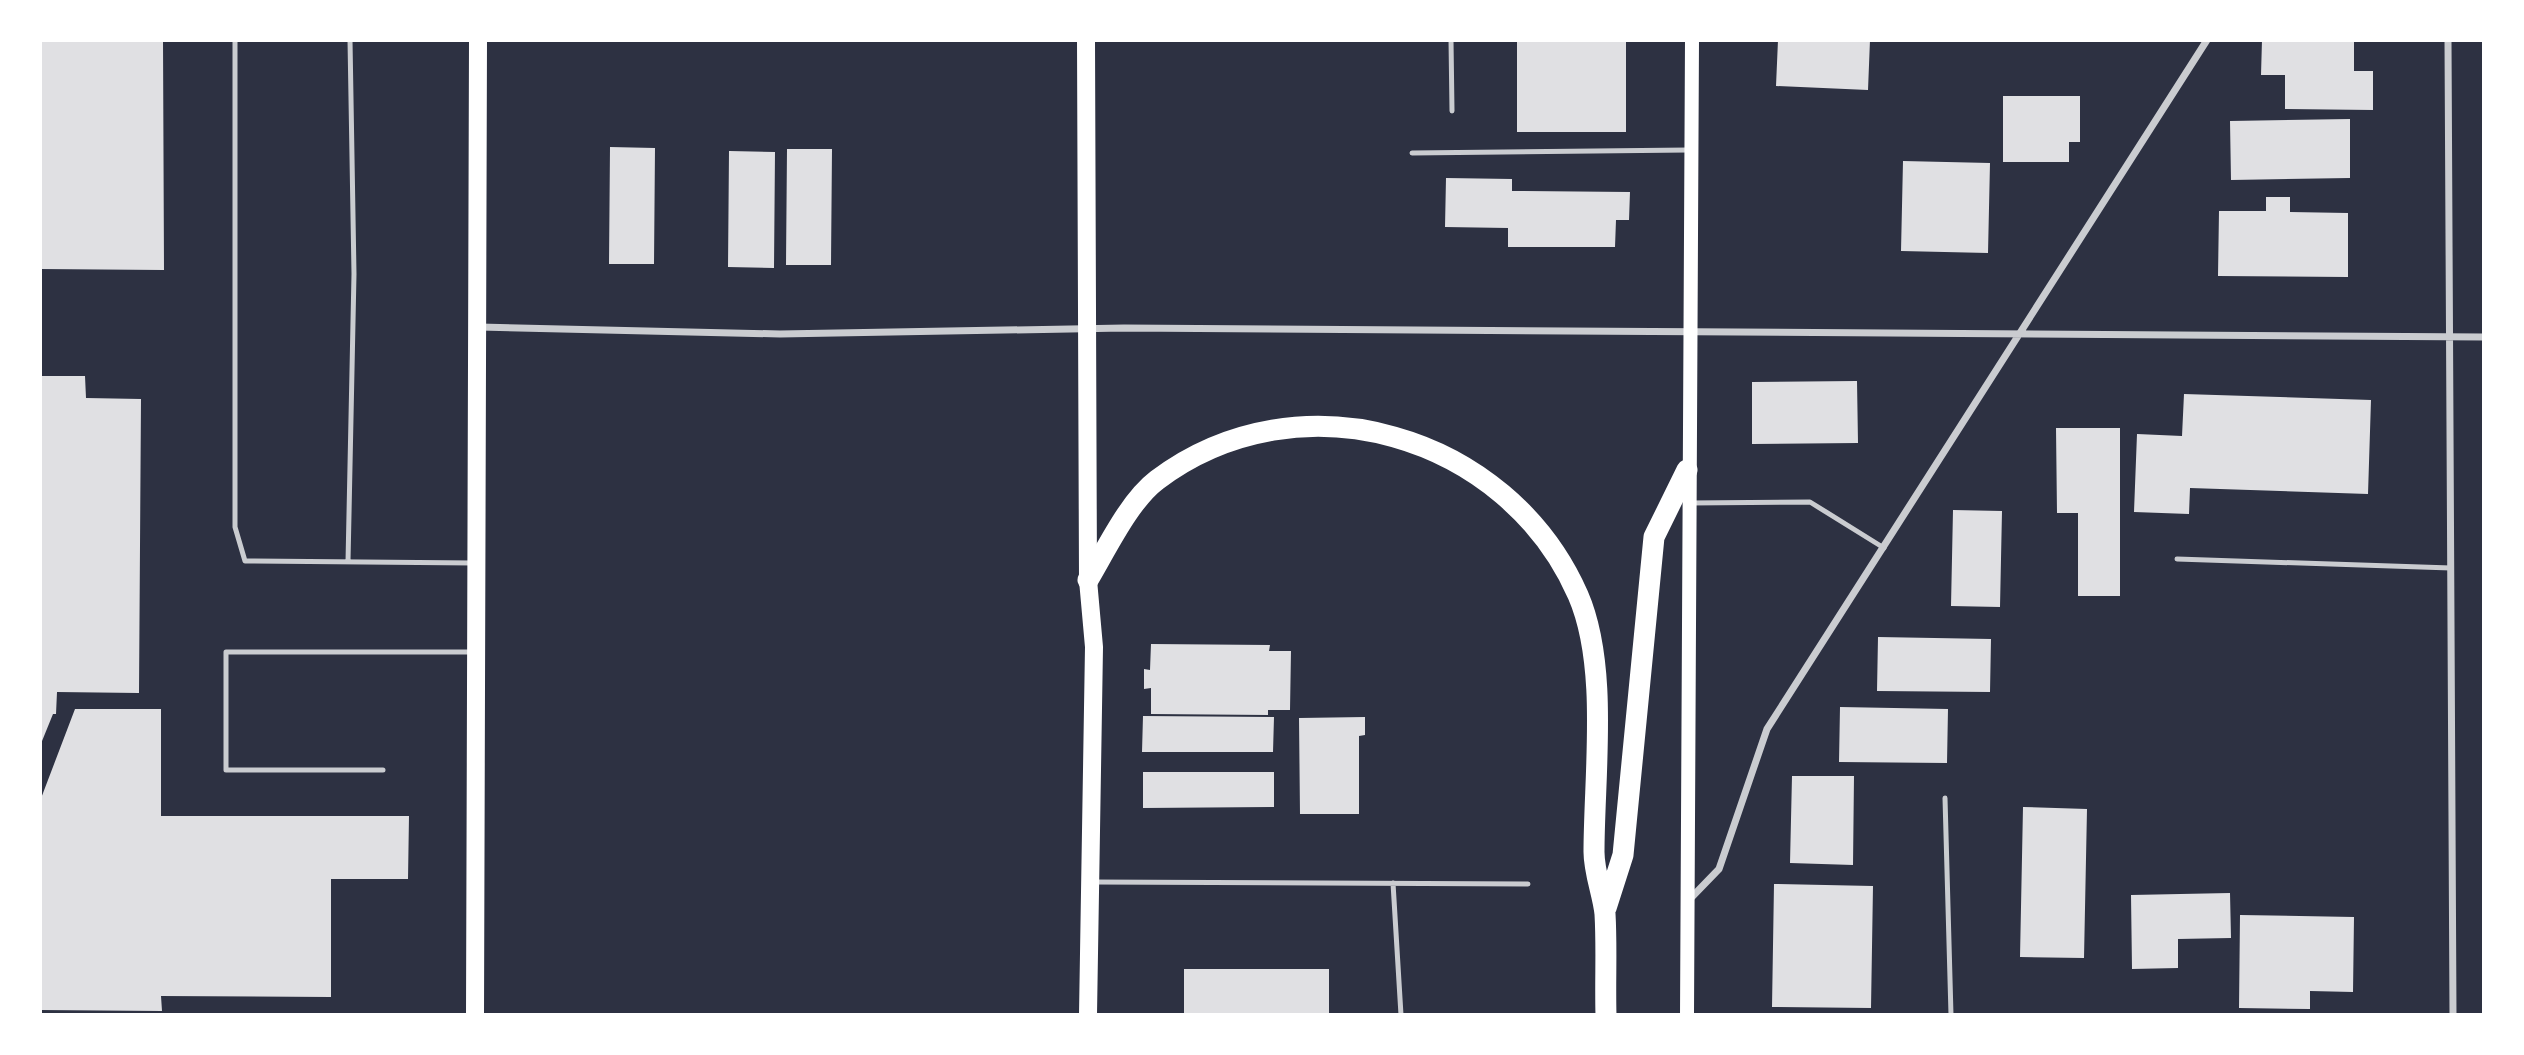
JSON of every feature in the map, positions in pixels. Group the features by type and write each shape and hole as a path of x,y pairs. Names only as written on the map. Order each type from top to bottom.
{"highway":[{"path":"1088,580 1126,518 1154,482 1192,456 1230,440 1273,430 1354,427 1404,439 1450,457 1476,474 1538,529 1579,597 1590,644 1598,700 1594,856 1605,914 1606,1015"},
{"path":"1605,914 1623,855 1654,537 1688,470"}],"main road":[{"path":"475,1015 478,40"},
{"path":"1086,40 1088,580 1094,648 1088,1015"},
{"path":"1687,1015 1692,40"}],"street":[{"path":"1688,901 1719,869 1767,729 2207,40"},
{"path":"2448,40 2453,1015"},
{"path":"476,327 780,334 1088,328 2484,337"}],"lane":[{"path":"235,40 235,527 245,561 476,563"},
{"path":"348,562 354,274 350,40"},
{"path":"1451,40 1452,111"},
{"path":"1412,153 1690,150"},
{"path":"1688,503 1810,502 1884,548"},
{"path":"2177,559 2451,568"},
{"path":"383,770 226,770 226,652 476,652"},
{"path":"1945,798 1951,1015"},
{"path":"1091,882 1528,884"},
{"path":"1393,883 1401,1015"}],"building":[{"path":"40,40 163,40 164,270 40,269"},
{"path":"1517,40 1626,40 1626,132 1517,132"},
{"path":"1778,40 1870,40 1868,90 1776,86"},
{"path":"2262,40 2354,40 2354,71 2373,71 2373,110 2285,109 2285,75 2261,75"},
{"path":"2003,96 2080,96 2080,142 2069,142 2069,162 2003,162"},
{"path":"2350,119 2350,178 2231,180 2230,121"},
{"path":"610,147 655,148 654,264 609,264"},
{"path":"787,149 832,149 831,265 786,265"},
{"path":"729,151 775,152 774,268 728,267"},
{"path":"1903,161 1990,163 1988,253 1901,251"},
{"path":"1446,178 1512,179 1512,191 1630,192 1629,220 1616,220 1615,247 1508,247 1508,228 1445,227"},
{"path":"2266,197 2290,197 2290,212 2348,213 2348,277 2218,276 2219,211 2266,211"},
{"path":"40,376 85,376 86,398 141,399 139,693 57,692 56,714 53,714 40,746"},
{"path":"1857,381 1858,443 1752,444 1752,382"},
{"path":"2184,394 2371,400 2368,494 2190,488 2189,514 2134,512 2137,434 2182,436"},
{"path":"2056,428 2120,428 2120,596 2078,596 2078,513 2057,513"},
{"path":"1953,510 2002,511 2000,607 1951,606"},
{"path":"1878,637 1991,639 1990,692 1877,691"},
{"path":"1151,644 1270,645 1269,651 1291,651 1290,710 1268,710 1268,715 1151,714 1151,688 1144,689 1144,669 1150,670"},
{"path":"1840,707 1948,709 1947,763 1839,762"},
{"path":"75,709 161,709 161,816 409,816 408,879 331,879 331,997 161,996 162,1011 40,1010 40,801"},
{"path":"1143,716 1274,717 1273,752 1142,752"},
{"path":"1365,717 1365,735 1359,736 1359,814 1300,814 1299,718"},
{"path":"1143,772 1274,772 1274,807 1143,808"},
{"path":"1792,776 1854,776 1853,865 1790,863"},
{"path":"2023,807 2087,809 2084,958 2020,957"},
{"path":"1774,884 1873,886 1871,1008 1772,1007"},
{"path":"2230,893 2231,938 2178,939 2178,968 2132,969 2131,895"},
{"path":"2240,915 2354,917 2353,992 2310,991 2310,1009 2239,1008"},
{"path":"1184,969 1329,969 1329,1015 1184,1015"}]}
